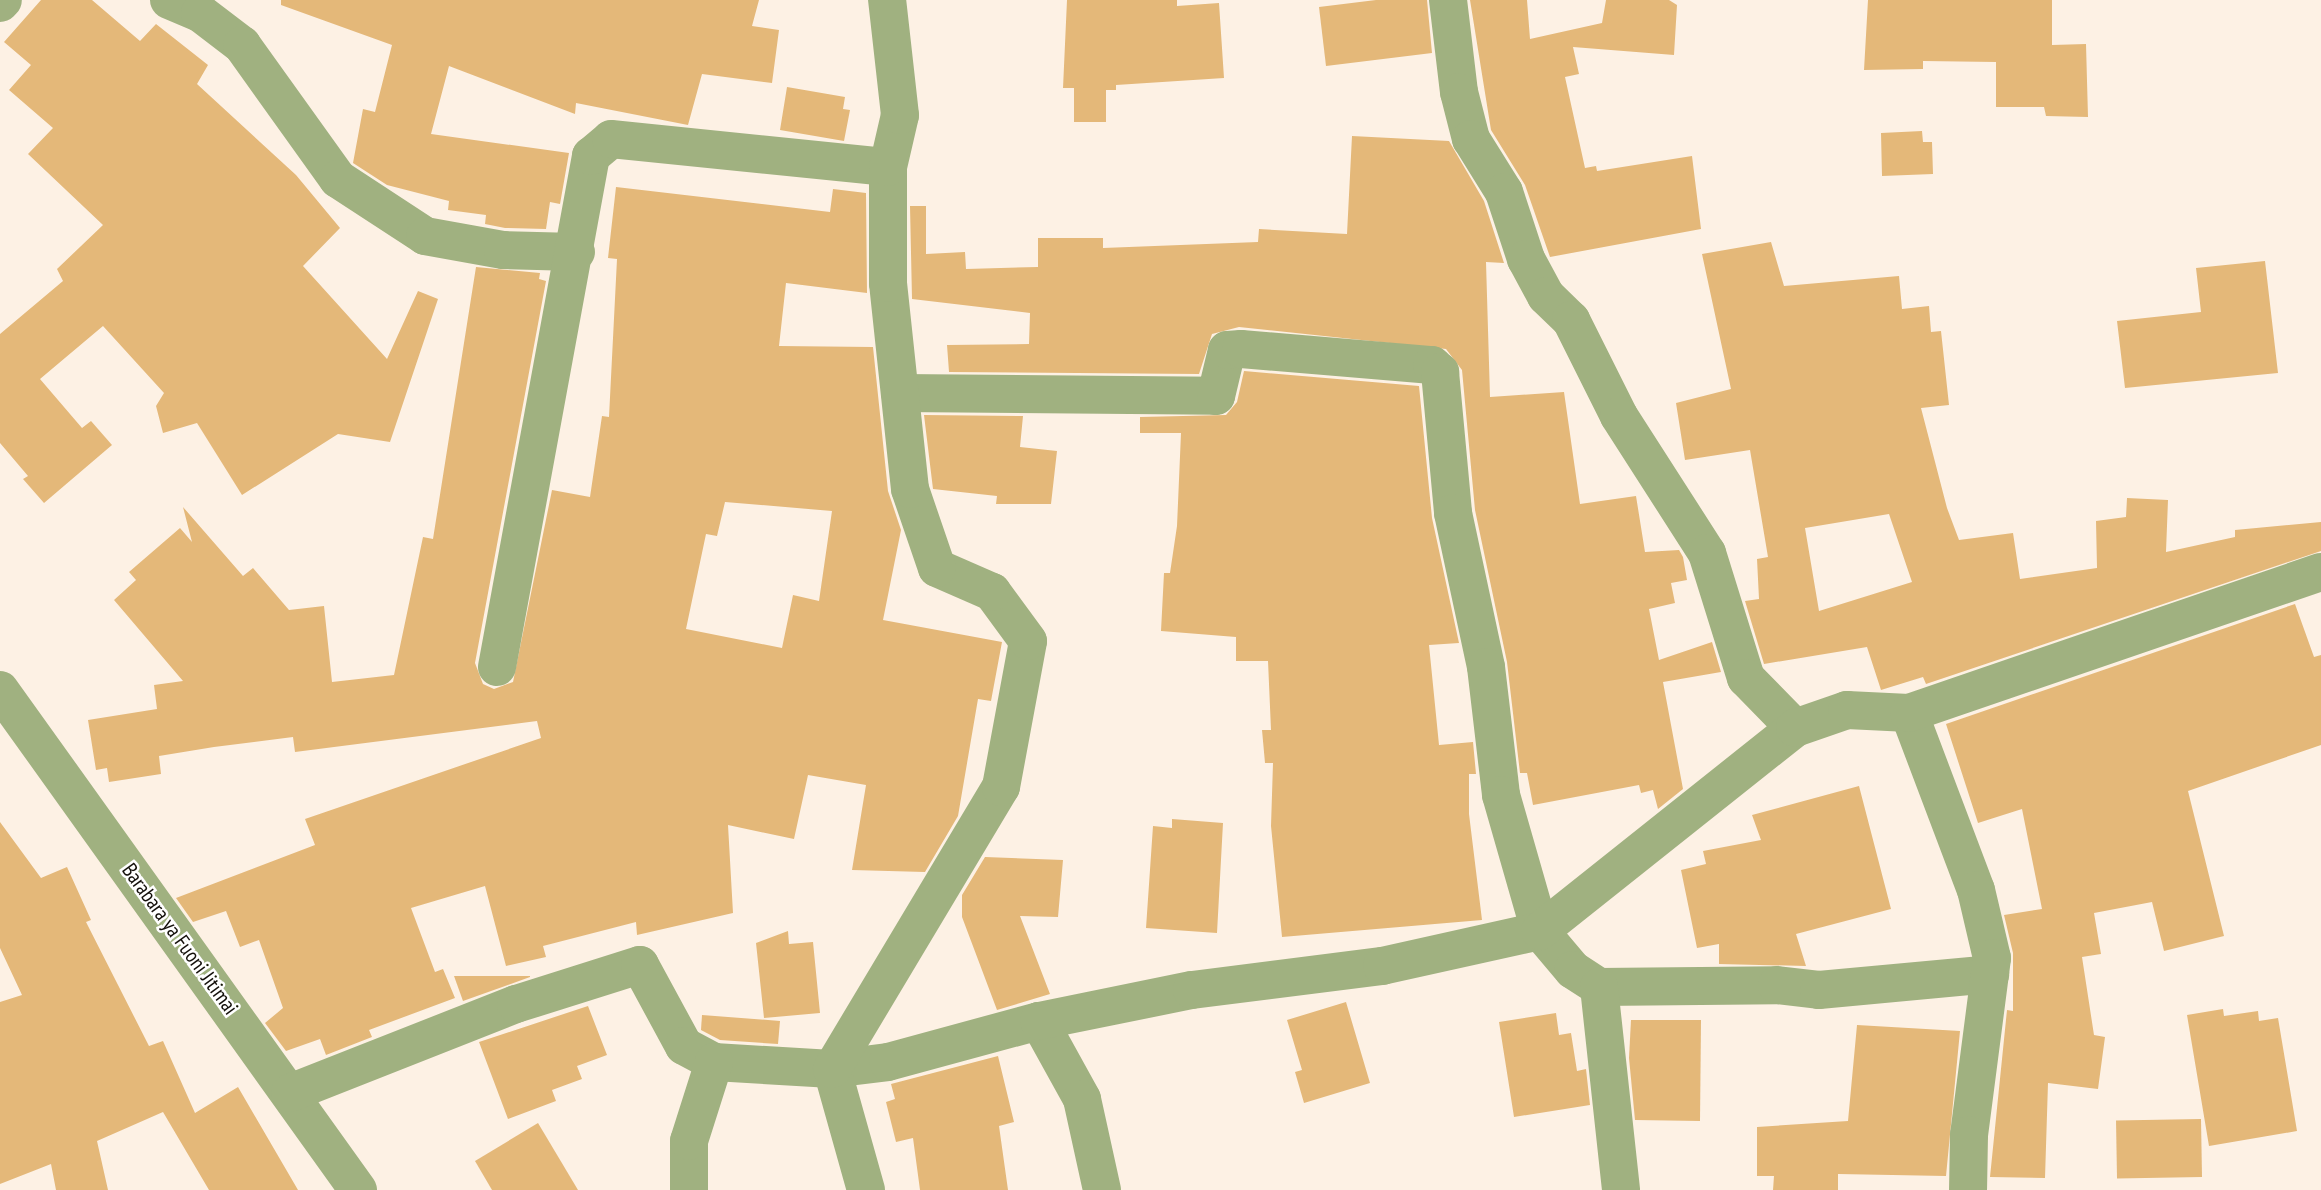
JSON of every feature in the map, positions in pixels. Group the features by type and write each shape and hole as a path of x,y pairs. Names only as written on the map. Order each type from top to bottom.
{"street":[{"path":"169,0 200,13 242,45 338,179 425,236 503,250 576,252"},
{"path":"866,1190 832,1069 1001,787 1028,641 992,592 937,568 910,489 888,283 888,167 900,115 887,0"},
{"path":"1448,0 1471,139 1504,192 1526,259 1546,296 1572,320 1619,416 1707,553 1746,678 1795,728"},
{"path":"497,667 576,252 591,156 611,139 888,167"},
{"path":"900,393 1216,396 1227,350 1241,349 1432,365 1440,372 1453,513 1486,667 1502,795 1540,931 1573,970 1599,987 1777,985 1819,990 1990,974"},
{"path":"290,1093 516,1004 640,965 684,1046 714,1062 832,1069 888,1062 1039,1021 1192,990 1382,966 1540,931 1795,728 1847,710 1909,713 2321,572"},
{"name":"Barabara ya Fuoni Jitimai","path":"0,690 358,1190"},
{"path":"1909,713 1976,890 1992,958 1968,1190"},
{"path":"1599,987 1621,1190"},
{"path":"1039,1021 1082,1099 1102,1190"},
{"path":"689,1190 689,1141 714,1062"}],"building":[{"path":"41,0 92,0 140,41 156,24 208,65 197,84 296,175 340,228 303,266 387,359 418,291 438,299 390,442 338,434 242,495 197,423 163,433 156,406 164,393 103,326 40,379 82,428 91,421 112,445 44,503 23,479 28,476 0,443 0,334 63,281 57,269 103,225 28,154 53,128 9,90 31,65 4,42"},
{"path":"281,0 759,0 752,26 779,30 772,83 702,74 688,125 576,103 575,114 449,66 431,134 569,153 560,204 550,202 546,229 505,228 485,224 486,215 448,210 449,201 387,185 353,163 363,109 375,112 392,45 281,5"},
{"path":"1067,0 1177,0 1177,6 1219,3 1224,78 1116,85 1116,90 1106,90 1106,122 1074,122 1074,88 1063,88"},
{"path":"1376,0 1427,0 1432,53 1326,66 1319,7"},
{"path":"1470,0 1527,0 1530,39 1602,23 1606,0 1669,0 1677,5 1674,55 1573,47 1579,74 1565,77 1585,168 1596,166 1597,171 1692,156 1701,229 1550,257 1525,185 1491,130"},
{"path":"1868,0 2052,0 2052,45 2086,44 2088,117 2046,116 2044,107 1996,107 1996,62 1923,61 1923,69 1864,70"},
{"path":"787,87 845,97 843,109 850,110 844,141 780,130"},
{"path":"1922,131 1923,142 1932,142 1933,174 1882,176 1881,133"},
{"path":"1352,136 1449,141 1484,201 1504,263 1486,262 1490,397 1564,392 1580,504 1636,496 1645,552 1679,550 1683,557 1687,580 1671,583 1675,603 1649,609 1659,660 1712,642 1721,672 1663,682 1683,789 1658,809 1653,790 1641,793 1639,785 1533,805 1527,773 1520,773 1507,662 1475,510 1462,370 1446,349 1239,327 1212,334 1199,374 949,372 947,345 1029,344 1030,313 912,299 910,206 926,206 926,254 965,252 966,269 1038,267 1038,238 1103,238 1103,248 1258,242 1259,229 1347,234"},
{"path":"616,187 830,212 833,189 866,193 867,293 786,283 779,346 873,347 888,491 901,530 883,620 1002,642 991,701 978,699 958,816 925,872 852,870 866,785 808,775 794,839 728,825 733,913 637,935 636,922 543,946 546,957 506,966 485,886 411,908 435,972 443,969 455,998 369,1030 372,1037 326,1055 320,1039 286,1051 265,1023 283,1008 259,940 240,947 226,911 193,922 176,898 315,845 305,819 541,738 537,721 295,752 293,737 214,747 159,756 161,774 109,782 107,768 96,770 88,720 157,709 154,685 183,681 114,600 136,580 129,572 180,528 192,542 183,507 243,576 253,568 289,610 324,606 332,682 394,675 423,537 433,539 476,267 540,273 539,279 546,281 475,663 483,684 494,689 513,682 552,490 590,497 602,416 609,417 617,259 608,258","holes":["725,502 832,511 819,601 793,595 782,648 686,629 706,534 717,536"]},
{"path":"1771,242 1784,286 1899,276 1902,309 1929,306 1931,332 1941,331 1949,405 1921,408 1947,508 1959,540 2013,533 2020,579 2097,568 2096,521 2126,517 2127,498 2168,500 2166,552 2235,537 2235,530 2321,522 2321,551 1926,684 1923,677 1881,690 1867,647 1764,664 1745,601 1759,599 1757,559 1768,557 1750,450 1685,460 1676,403 1731,389 1702,254","holes":["1889,514 1912,582 1819,611 1805,528"]},
{"path":"2265,261 2278,373 2125,388 2117,321 2201,312 2196,268"},
{"path":"1244,371 1419,386 1432,518 1459,643 1429,645 1439,745 1473,742 1476,774 1469,774 1469,814 1482,920 1282,937 1271,826 1273,763 1265,763 1262,730 1271,730 1268,661 1236,661 1236,637 1161,631 1164,573 1170,573 1177,526 1181,433 1140,433 1140,417 1226,415 1237,402"},
{"path":"924,415 1023,416 1020,447 1057,451 1051,504 996,504 997,496 933,489"},
{"path":"2295,604 2314,657 2321,655 2321,745 2188,791 2224,936 2164,951 2152,902 2094,913 2101,954 2082,957 2094,1035 2105,1037 2098,1089 2048,1083 2045,1178 1990,1177 2007,1010 2013,1011 2013,953 2004,915 2042,909 2022,809 1978,823 1946,724"},
{"path":"1859,786 1891,909 1796,934 1806,966 1719,964 1719,944 1697,948 1681,870 1706,864 1703,851 1761,840 1752,815"},
{"path":"1172,819 1223,823 1217,933 1146,928 1153,826 1172,828"},
{"path":"0,822 41,878 67,867 91,920 86,922 149,1046 163,1041 195,1113 238,1087 298,1190 209,1190 163,1112 97,1141 108,1190 56,1190 51,1164 0,1184 0,1002 22,995 0,948"},
{"path":"985,857 1063,860 1058,917 1020,916 1050,994 997,1010 962,917 962,895"},
{"path":"788,931 789,944 813,942 820,1013 764,1018 756,943"},
{"path":"454,976 530,976 530,977 463,1001"},
{"path":"1346,1002 1370,1083 1304,1103 1295,1072 1302,1070 1287,1020"},
{"path":"588,1006 607,1055 577,1066 582,1079 552,1090 556,1101 508,1119 479,1042"},
{"path":"2223,1009 2224,1016 2258,1011 2259,1021 2278,1018 2297,1131 2209,1146 2187,1015"},
{"path":"1556,1013 1559,1035 1571,1033 1577,1071 1586,1069 1590,1105 1514,1117 1499,1022"},
{"path":"702,1015 780,1021 778,1044 720,1040 701,1030"},
{"path":"1631,1020 1701,1020 1700,1121 1635,1120 1629,1058"},
{"path":"1857,1025 1960,1031 1946,1176 1838,1174 1838,1190 1773,1190 1774,1176 1757,1176 1757,1127 1848,1121"},
{"path":"998,1056 1014,1122 999,1126 1008,1190 920,1190 913,1138 896,1142 886,1102 895,1099 891,1084"},
{"path":"2201,1119 2202,1177 2117,1178 2116,1120"},
{"path":"538,1123 578,1190 492,1190 475,1161"}]}
